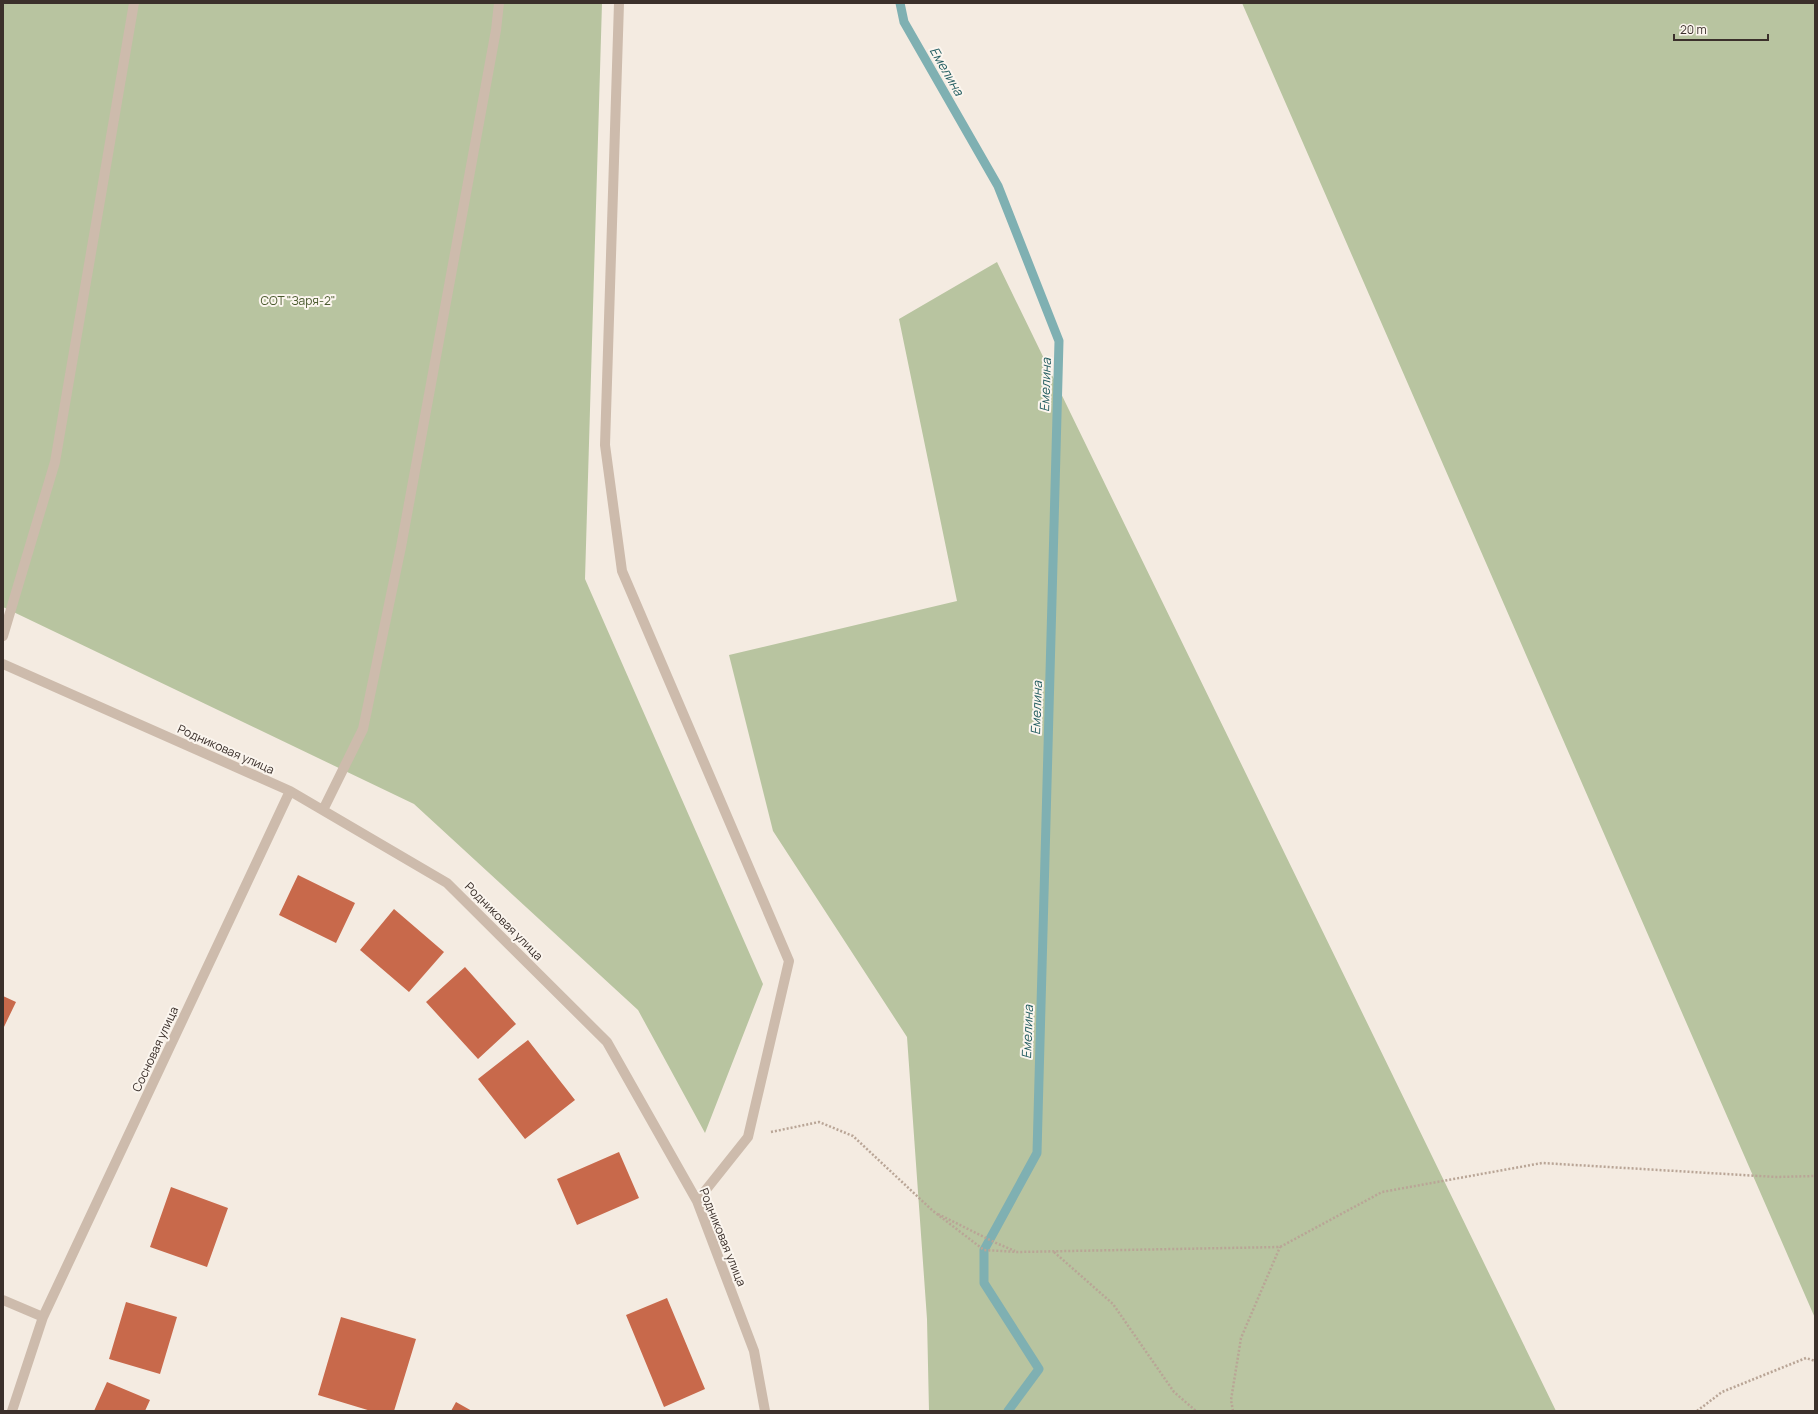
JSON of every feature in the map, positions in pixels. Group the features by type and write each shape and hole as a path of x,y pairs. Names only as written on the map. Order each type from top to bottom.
{"street":[{"path":"3,636 55,462 134,3"},
{"path":"323,810 363,729 401,547 496,30 499,3"},
{"path":"619,3 605,445 622,571 789,961 748,1137 697,1201"},
{"name":"Родниковая улица","path":"3,664 290,792 447,883 608,1042 697,1201 754,1351 765,1411"},
{"name":"Сосновая улица","path":"12,1411 43,1317 290,792"},
{"path":"3,1300 43,1317"}],"path":[{"path":"748,1137 818,1122 853,1136 933,1211 984,1250 1017,1252 1280,1247 1382,1192 1542,1163 1776,1177 1815,1176"},
{"path":"933,1211 996,1244 1017,1252"},
{"path":"1233,1411 1231,1400 1242,1338 1280,1247"},
{"path":"1054,1251 1113,1304 1174,1392 1196,1411"},
{"path":"1696,1411 1722,1392 1806,1358 1815,1361"}],"green space":[{"name":"СОТ \"Заря-2\"","path":"3,3 602,3 585,579 763,984 705,1133 638,1010 414,804 3,607"},
{"path":"1242,3 1815,3 1815,1318"},
{"path":"997,262 1556,1411 929,1411 927,1319 907,1037 773,831 729,655 957,601 899,319"}],"building":[{"path":"298,875 355,903 336,943 279,915"},
{"path":"394,909 444,952 409,992 360,950"},
{"path":"465,967 516,1024 478,1059 426,1002"},
{"path":"3,996 16,1002 3,1029"},
{"path":"528,1040 575,1100 525,1139 478,1079"},
{"path":"619,1152 639,1198 577,1225 557,1179"},
{"path":"171,1187 228,1208 207,1267 150,1247"},
{"path":"667,1298 705,1389 664,1407 626,1315"},
{"path":"126,1302 177,1317 160,1374 109,1359"},
{"path":"341,1317 416,1339 394,1411 371,1411 318,1395"},
{"path":"107,1382 150,1400 145,1411 94,1411"},
{"path":"456,1402 472,1411 451,1411"}],"waterway":[{"name":"Емелина","path":"900,3 904,22 998,186 1059,341 1037,1153 984,1250 984,1283 1039,1369 1008,1411"}]}
